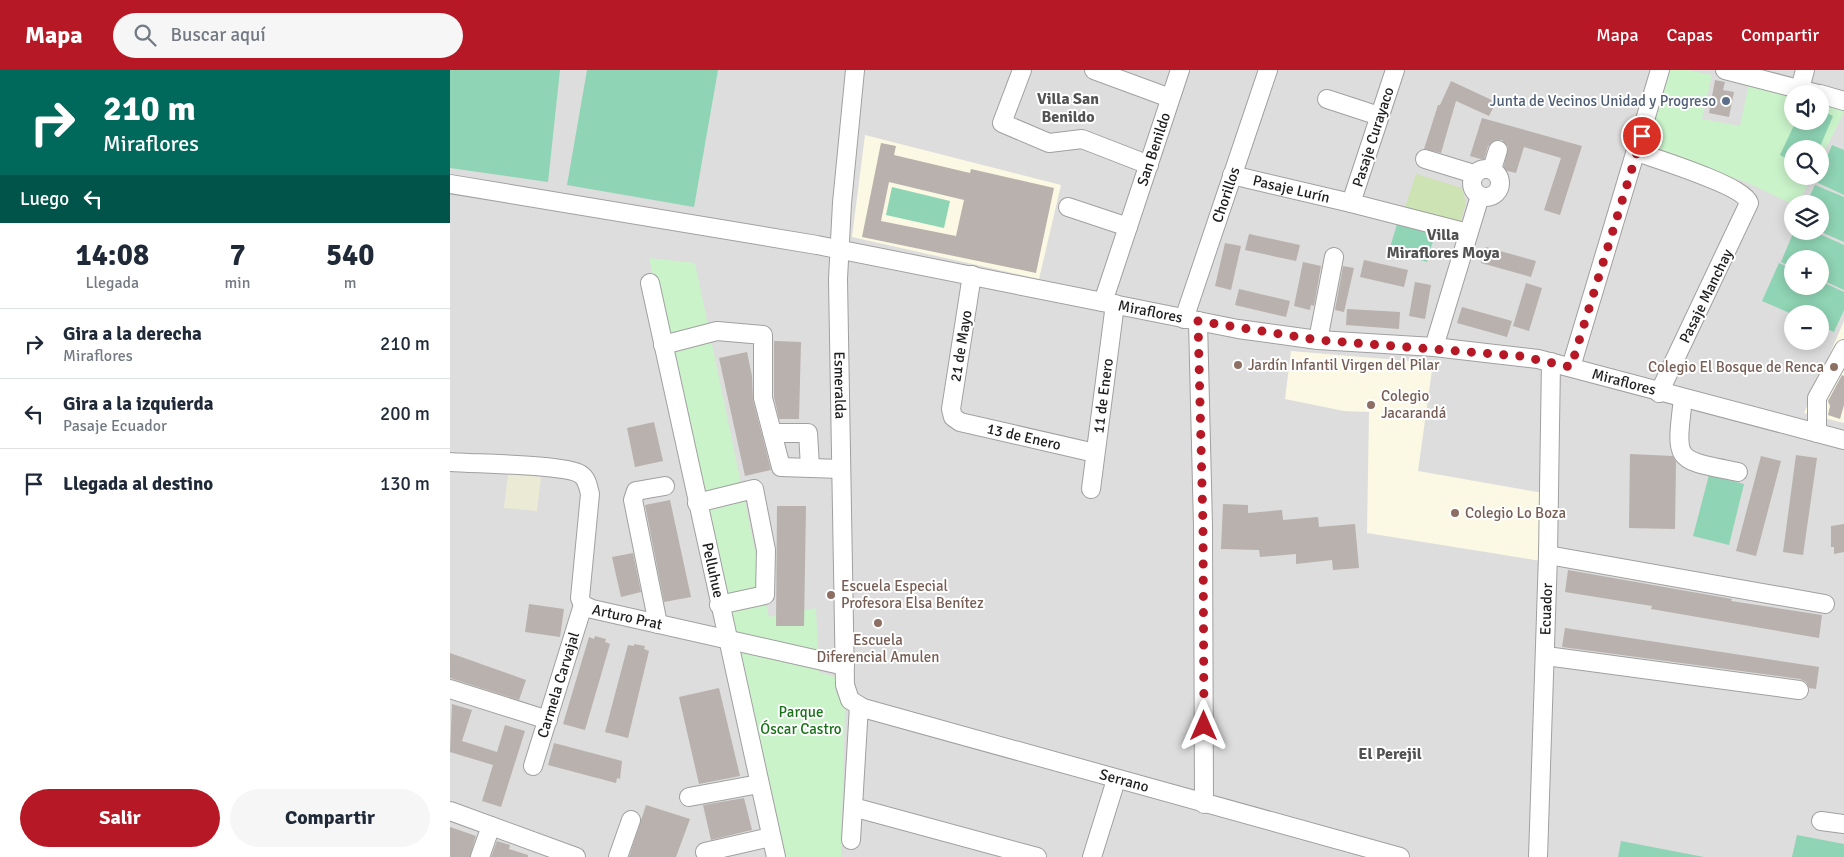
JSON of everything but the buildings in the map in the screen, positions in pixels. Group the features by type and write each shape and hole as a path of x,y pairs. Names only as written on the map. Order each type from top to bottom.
{"street":[{"name":"Esmeralda","path":"852,840 854,703 846,690 845,666 838,297 839,251 855,70"},
{"path":"1022,70 1002,122 1049,143 1082,139 1149,165"},
{"path":"1094,70 1170,98"},
{"name":"San Benildo","path":"1109,303 1128,227 1180,70"},
{"name":"Chorillos","path":"1204,804 1203,535 1191,320 1232,175 1268,70"},
{"name":"Pasaje Curayaco","path":"1395,70 1351,203 1468,232"},
{"path":"1571,367 1637,152 1660,70"},
{"path":"1724,70 1784,85"},
{"path":"1801,85 1805,70"},
{"path":"1829,97 1844,101"},
{"path":"1327,99 1380,116"},
{"path":"1492,169 1498,150"},
{"name":"Pasaje Manchay","path":"1637,152 1708,177 1743,194 1748,200 1748,207 1660,393"},
{"path":"1425,160 1474,174"},
{"path":"1480,196 1472,184 1474,174 1478,170 1492,169"},
{"path":"1480,196 1495,195 1499,189 1500,179 1492,169"},
{"name":"Pasaje Lurín","path":"1232,175 1351,203"},
{"name":"Miraflores","path":"450,184 817,245 839,251 972,275 1191,320 1318,340 1520,356 1571,367 1660,393 1844,440"},
{"path":"1434,348 1480,196"},
{"path":"1068,207 1128,227"},
{"path":"1318,340 1334,258"},
{"name":"21 de Mayo","path":"953,417 952,409 972,275"},
{"name":"Pelluhue","path":"650,283 719,605 776,857"},
{"name":"11 de Enero","path":"1091,489 1096,453 1109,303"},
{"path":"663,345 717,331 763,335 764,398 781,467 841,469"},
{"path":"1817,433 1816,398 1844,349"},
{"name":"Ecuador","path":"1538,857 1546,656 1551,362"},
{"path":"1683,399 1678,441 1681,453 1696,463 1738,472"},
{"name":"13 de Enero","path":"953,417 960,422 1096,453"},
{"path":"772,433 808,433 810,467"},
{"name":"Arturo Prat","path":"450,462 563,469 581,474 587,482 590,494 580,598 583,605 592,609 845,666"},
{"path":"658,624 633,500 636,491 665,486"},
{"path":"697,503 754,489 766,550 765,595 719,605"},
{"path":"1548,555 1825,604"},
{"name":"Carmela Carvajal","path":"533,766 583,605"},
{"path":"1546,656 1799,690"},
{"path":"450,689 548,720"},
{"name":"Serrano","path":"854,703 1116,780 1400,857"},
{"path":"1092,857 1116,780"},
{"path":"689,797 759,784"},
{"path":"853,807 1038,857"},
{"path":"450,811 555,853 576,857"},
{"path":"618,857 631,820"},
{"path":"1821,821 1844,824"},
{"path":"480,857 491,826"},
{"path":"705,852 771,837"}],"shaded area":[{"path":"450,70 1844,70 1844,857 450,857"},
{"path":"865,135 1061,185 1039,279 852,237"},
{"name":"Colegio El Bosque de Renca","path":"1844,321 1844,423 1804,413"},
{"path":"1291,351 1433,363 1418,471 1543,493 1541,561 1367,533 1369,412 1344,411 1285,399"}],"green space":[{"path":"450,70 560,70 548,182 450,168"},
{"path":"587,70 718,70 694,207 567,185"},
{"path":"1668,70 1688,70 1712,75 1702,119 1740,126 1749,83 1784,92 1784,130 1829,130 1829,104 1844,108 1844,112 1829,142 1829,140 1784,140 1784,185 1808,185 1802,195 1784,195 1784,200 1746,182 1644,148"},
{"path":"1829,114 1833,116 1829,125"},
{"path":"1792,130 1827,130 1823,140 1787,140"},
{"path":"1832,145 1844,150 1844,195 1822,185 1829,185 1829,152"},
{"path":"1784,146 1784,157 1780,155"},
{"path":"1416,174 1462,188 1466,203 1459,227 1404,210"},
{"path":"1815,185 1844,197 1844,242 1829,235 1829,195 1810,195"},
{"path":"892,187 950,201 944,228 886,215"},
{"path":"1397,224 1435,234 1427,262 1389,251"},
{"path":"1829,238 1844,245 1844,290 1829,283 1829,250 1786,250 1790,240 1829,240"},
{"name":"Parque Óscar Castro","path":"649,258 695,263 769,617 816,608 819,672 835,677 836,692 845,709 841,857 786,857"},
{"path":"1779,263 1784,265 1784,295 1829,295 1829,285 1844,292 1844,310 1834,332 1829,330 1829,305 1784,305 1784,311 1762,301"},
{"path":"508,474 541,477 537,511 504,508"},
{"path":"1709,475 1744,484 1729,545 1693,536"},
{"path":"1797,835 1844,844 1844,857 1792,857"},
{"path":"1621,841 1704,857 1618,857"}],"place":[{"name":"Junta de Vecinos Unidad y Progreso","path":"1726,101"},
{"name":"Jardín Infantil Virgen del Pilar","path":"1238,365"},
{"name":"Colegio El Bosque de Renca","path":"1834,367"},
{"name":"Colegio Jacarandá","path":"1371,405"},
{"name":"Colegio Lo Boza","path":"1455,513"},
{"name":"Escuela Especial Profesora Elsa Benítez","path":"831,595"},
{"name":"Escuela Diferencial Amulen","path":"878,623"}],"district":[{"name":"Villa San Benildo","path":"1068,107"},
{"name":"Villa Miraflores Moya","path":"1443,243"},
{"name":"El Perejil","path":"1390,753"}],"route":[{"path":"1204,726 1203,526 1198,321 1238,329 1318,340 1520,356 1571,367 1642,136"}]}
